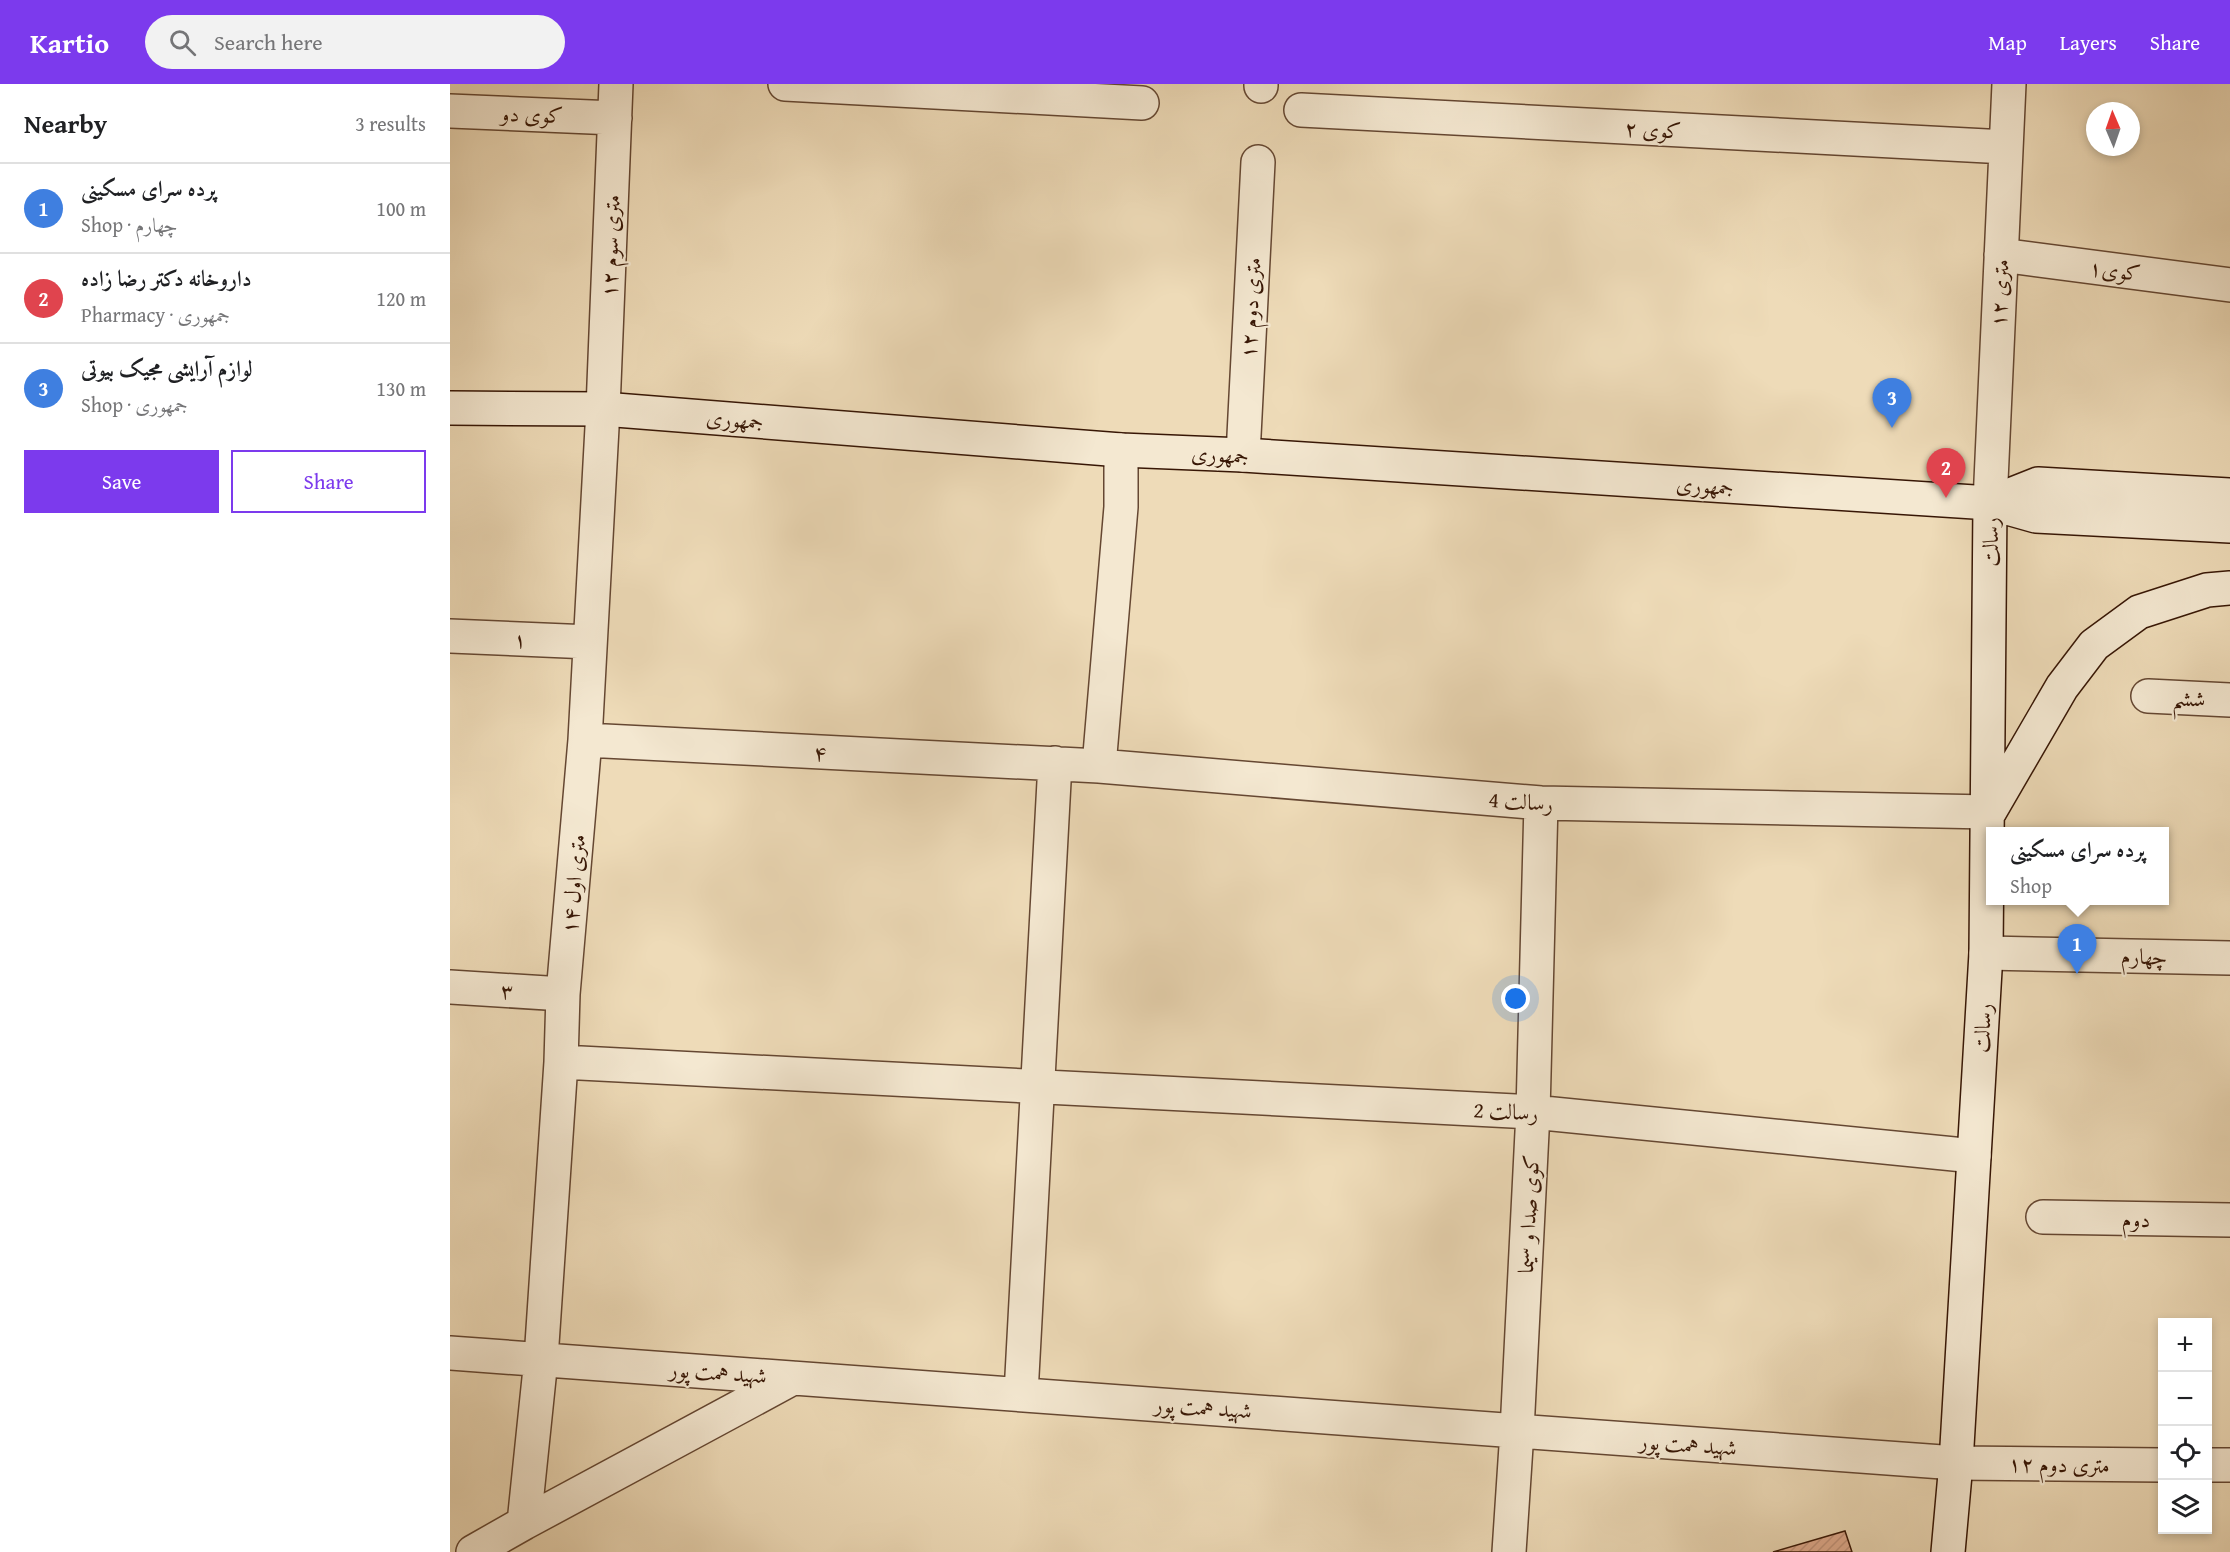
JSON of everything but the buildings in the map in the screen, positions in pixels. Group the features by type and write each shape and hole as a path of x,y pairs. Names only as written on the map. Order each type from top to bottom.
{"street":[{"name":"۱۲ متری سوم","path":"603,409 616,84"},
{"path":"785,84 1142,103"},
{"name":"۱۲ متری","path":"1990,503 2009,84"},
{"name":"کوی ۲","path":"1301,110 2006,147"},
{"name":"کوی دو","path":"450,111 615,118"},
{"name":"۱۲ متری دوم","path":"1243,455 1258,162"},
{"name":"کوی۱","path":"2001,255 2230,285"},
{"name":"جمهوری","path":"450,408 603,409 1121,450 1243,455 1990,503 2036,516 2230,526"},
{"name":"۱۴ متری اول","path":"524,1522 542,1359 561,1062 563,993 585,740 603,409"},
{"path":"1099,766 1120,507 1121,450"},
{"name":"جمهوری","path":"1990,503 2038,484 2230,495"},
{"name":"رسالت","path":"1989,827 1990,503"},
{"path":"1989,812 2062,687 2094,645 2139,612 2207,590 2230,588"},
{"name":"۱","path":"450,636 590,642"},
{"name":"ششم","path":"2148,696 2230,700"},
{"name":"۴","path":"585,740 1055,764"},
{"path":"1021,1394 1055,764"},
{"name":"رسالت 4","path":"1055,764 1541,803 1989,812"},
{"name":"کوی صدا و سیما","path":"1509,1552 1533,1112 1541,803"},
{"name":"رسالت","path":"1948,1552 1956,1463 1987,905"},
{"name":"چهارم","path":"1986,953 2230,958"},
{"name":"۳","path":"450,987 563,993"},
{"name":"رسالت 2","path":"561,1062 1533,1112 1974,1156"},
{"name":"دوم","path":"2043,1217 2230,1220"},
{"name":"شهید همت پور","path":"450,1353 1956,1463"},
{"path":"473,1552 524,1522 793,1378"},
{"name":"۱۲ متری دوم","path":"1956,1463 2158,1465"},
{"path":"2212,1465 2230,1465"}],"place":[{"name":"لوازم آرایشی مجیک بیوتی","path":"1892,428"},
{"name":"داروخانه دکتر رضا زاده","path":"1946,498"},
{"name":"پرده سرای مسکینی","path":"2077,974"}]}
